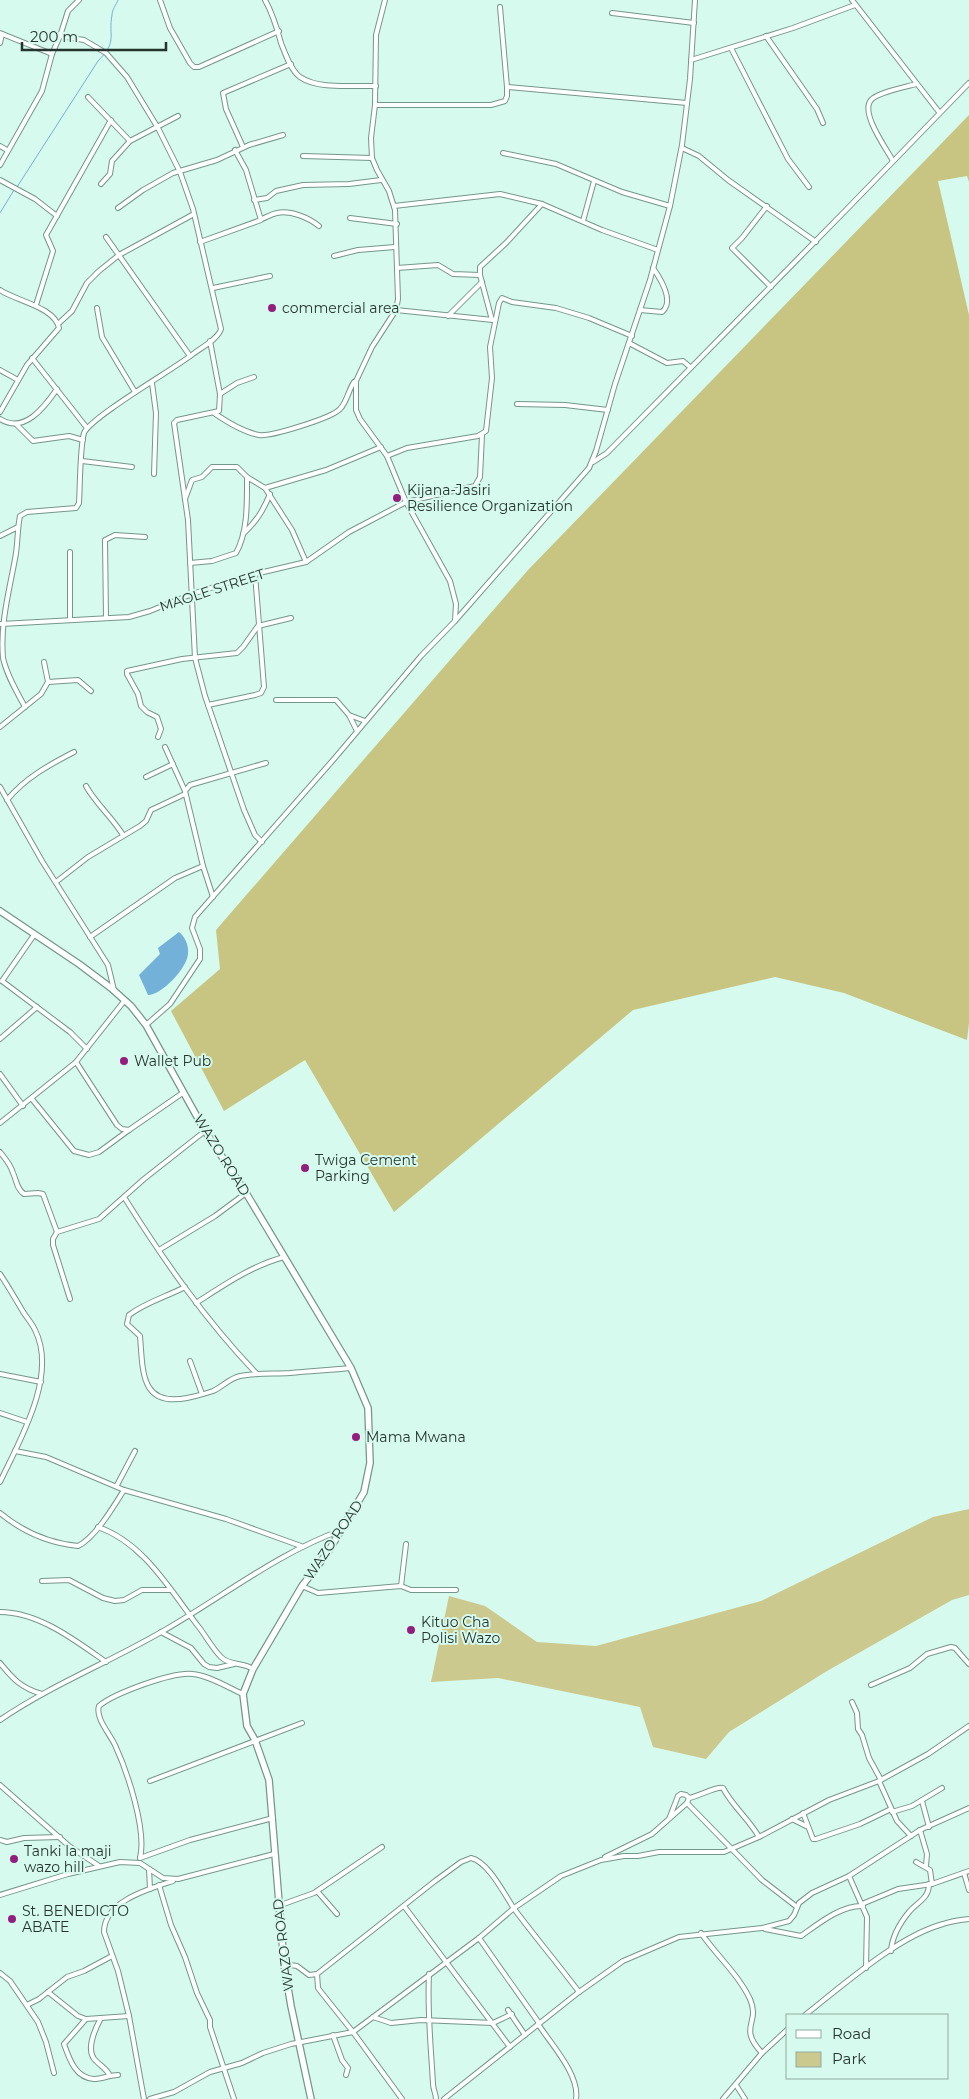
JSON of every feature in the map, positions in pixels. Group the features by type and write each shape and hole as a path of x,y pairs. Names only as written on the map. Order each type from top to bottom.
{"main road":[{"name":"WAZO ROAD","path":"1,912 79,964 114,990 146,1025 205,1131 246,1192 351,1368 368,1408 370,1463 364,1492 342,1530 302,1586 253,1669 243,1694 247,1726 255,1740 269,1780 284,1964 311,2099"}],"street":[{"path":"0,165 42,91 52,54 68,11 79,0"},
{"path":"160,0 170,28 194,67 199,67 279,31"},
{"path":"265,0 291,64 300,78 318,83 376,86"},
{"path":"214,413 225,421 260,435 275,433 331,416 341,408 369,352 396,310 398,299 397,224 394,206 372,158 370,138 375,105 376,35 385,0"},
{"path":"146,1025 170,1004 198,964 201,954 193,933 192,922 421,656 583,476 592,463 653,268 670,206 682,148 692,60 696,0"},
{"path":"852,0 939,112"},
{"path":"692,60 855,5"},
{"path":"375,105 490,105 504,101 507,96 507,86 500,7"},
{"path":"612,13 694,23"},
{"path":"0,43 1,34 52,54"},
{"path":"25,707 1,658 1,617 15,557 20,516 27,512 76,508 78,506 83,440 87,428 221,332 213,288 194,214 180,172 158,128 136,90 118,65 106,53 84,40 60,36"},
{"path":"766,36 817,109 823,123"},
{"path":"731,48 788,159 809,187"},
{"path":"243,147 226,109 223,93 291,64"},
{"path":"592,463 607,453 690,367 816,242 939,112 969,83"},
{"path":"893,161 871,123 868,114 869,104 876,96 916,84"},
{"path":"507,86 687,103"},
{"path":"88,97 130,141"},
{"path":"101,184 110,174 112,161 130,141 178,116"},
{"path":"36,305 53,251 46,235 111,120"},
{"path":"118,208 143,190 174,173 217,160 235,150 283,135"},
{"path":"0,146 7,150"},
{"path":"682,148 699,156 728,180 816,242"},
{"path":"235,150 246,170 254,200 262,218"},
{"path":"503,153 556,164 594,181 670,206"},
{"path":"303,156 372,158"},
{"path":"0,180 34,199 44,208 58,216"},
{"path":"254,200 268,198 276,192 303,185 349,184 381,180"},
{"path":"584,221 594,181"},
{"path":"394,206 500,194 542,204 658,250"},
{"path":"494,320 480,275 480,267 506,243 542,204"},
{"path":"767,206 732,248 771,287"},
{"path":"200,242 279,213 305,218 319,226"},
{"path":"0,412 32,358 56,332 59,328 58,324 72,311 93,276 119,255 194,214"},
{"path":"350,218 397,224"},
{"path":"106,237 190,356"},
{"path":"334,256 351,252 396,247"},
{"path":"397,268 438,265 453,274 480,275"},
{"path":"640,310 662,312 667,306 663,283 653,268"},
{"path":"213,288 270,276"},
{"path":"448,316 482,282"},
{"path":"0,290 24,302 36,305 58,324"},
{"path":"387,456 399,450 482,435 488,428 492,378 490,347 494,320 500,300 505,298 512,302 556,308 632,336"},
{"path":"97,308 102,337 136,392"},
{"path":"396,310 494,320"},
{"path":"210,341 220,394 219,412 191,417 174,423 188,520 192,594 192,642 208,705 231,773 250,824 255,835 262,842"},
{"path":"629,343 667,363 683,361 690,367"},
{"path":"32,358 87,428"},
{"path":"0,370 18,380"},
{"path":"220,394 237,383 254,377"},
{"path":"356,381 356,410 360,419 387,456 406,502 450,581 456,604 454,621"},
{"path":"152,383 156,414 154,474"},
{"path":"16,424 32,418 57,389"},
{"path":"517,404 565,405 608,410"},
{"path":"0,419 16,424 33,441 69,436 83,440"},
{"name":"MAOLE STREET","path":"1,624 129,617 255,574 306,562 349,532 406,502 475,486 480,478 482,435"},
{"path":"265,488 326,470 381,447"},
{"path":"82,461 132,467"},
{"path":"184,502 192,480 202,477 212,468 237,467 247,478 265,488 270,494 292,530 306,562"},
{"path":"190,563 212,561 236,553 243,534 246,518 247,478"},
{"path":"243,534 256,522 264,510 270,494"},
{"path":"0,536 18,526"},
{"path":"106,618 105,540 115,535 145,537"},
{"path":"70,552 70,620"},
{"path":"208,705 261,693 264,687 255,574"},
{"path":"158,736 161,729 157,717 140,706 138,694 127,671 195,658 237,653 260,624 291,618"},
{"path":"0,727 40,694 48,682 44,662"},
{"path":"48,682 78,680 90,691"},
{"path":"276,700 336,700 349,715 357,731"},
{"path":"349,715 365,721"},
{"path":"165,747 185,793 203,866 213,897"},
{"path":"7,800 20,785 44,768 74,752"},
{"path":"56,882 88,857 146,821 151,810 185,793 190,785 266,763"},
{"path":"146,777 173,764"},
{"path":"86,786 123,835"},
{"path":"0,787 108,966 114,990"},
{"path":"90,937 175,878 203,866"},
{"path":"34,935 1,982 70,1032 87,1049"},
{"path":"0,1123 76,1062 107,1020 125,1000"},
{"path":"0,1039 37,1007"},
{"path":"76,1062 117,1125 122,1129 129,1130"},
{"path":"0,1074 23,1106"},
{"path":"32,1099 74,1151 89,1155 99,1152 184,1092"},
{"path":"56,1232 99,1219 124,1196 205,1131"},
{"path":"0,1152 8,1162 16,1185 21,1192 24,1194 42,1194 56,1232 53,1239 54,1245 70,1299"},
{"path":"159,1250 215,1216 246,1192"},
{"path":"124,1196 196,1303 229,1345 257,1374"},
{"path":"196,1303 229,1281 259,1266 284,1257"},
{"path":"0,1274 35,1330 42,1361 41,1382 27,1422 1,1476 0,1482"},
{"path":"185,1288 141,1306 129,1315 127,1324 140,1336 141,1361 145,1380 150,1390 156,1396 169,1400 202,1394 221,1388 236,1377 351,1368"},
{"path":"190,1361 202,1394"},
{"path":"0,1374 41,1382"},
{"path":"0,1413 27,1422"},
{"path":"15,1450 46,1457 117,1485 124,1490 226,1519 302,1546"},
{"path":"117,1485 135,1451"},
{"path":"0,1514 26,1532 74,1546 81,1544 98,1527 124,1490"},
{"path":"98,1527 117,1534 130,1543 154,1567 217,1653 234,1664"},
{"path":"0,1720 42,1694 106,1662 189,1616 302,1546 342,1530"},
{"path":"401,1586 406,1544"},
{"path":"42,1581 69,1580 103,1598 115,1601 124,1600 142,1590 170,1590"},
{"path":"302,1586 318,1593 401,1586 410,1590 456,1590"},
{"path":"0,1612 20,1615 45,1624 68,1636 106,1662"},
{"path":"161,1632 191,1648 204,1664 209,1667 217,1668 234,1664 246,1665 253,1669"},
{"path":"871,1685 910,1668 927,1654 952,1648 955,1648 969,1664"},
{"path":"0,1663 18,1684 27,1690 42,1694"},
{"path":"140,1863 142,1835 134,1802 121,1759 98,1714 99,1706 141,1686 182,1674 202,1676 243,1694"},
{"path":"852,1702 857,1713 857,1726 862,1735 869,1758 897,1821 911,1836"},
{"path":"150,1781 302,1723"},
{"path":"601,1860 658,1852 724,1852 760,1837 829,1800 880,1781 928,1754 969,1726"},
{"path":"0,1785 60,1837 99,1866"},
{"path":"688,1798 702,1795 719,1787 723,1788 760,1837"},
{"path":"803,1813 811,1838 816,1839 860,1824 892,1810 912,1806 942,1788"},
{"path":"669,1819 679,1795 685,1794 688,1798"},
{"path":"150,2099 174,2092 210,2072 263,2053 333,2035 353,2032 479,1938 514,1908 561,1876 601,1860 652,1834 687,1803 688,1798"},
{"path":"922,1800 929,1827"},
{"path":"687,1803 762,1880 797,1907"},
{"path":"444,2099 579,1992 623,1961 680,1937 701,1933 763,1928 788,1920 794,1916 802,1900 812,1893 849,1876 920,1830 969,1808"},
{"path":"140,1858 190,1840 273,1818"},
{"path":"792,1819 806,1826"},
{"path":"920,1830 927,1854 926,1866"},
{"path":"0,1840 7,1842 24,1838 60,1837"},
{"path":"278,1906 317,1891 382,1848"},
{"path":"144,2099 129,2016 104,1932 106,1920 120,1904 159,1885 274,1854"},
{"path":"284,1964 297,1966 309,1975 317,1974 450,1870 471,1858 476,1859 487,1870 579,1992"},
{"path":"0,1895 99,1866 120,1862 140,1863 163,1878 178,1880"},
{"path":"891,1951 892,1941 900,1924 910,1910 925,1897 930,1884 930,1870 916,1862"},
{"path":"149,1869 150,1889"},
{"path":"763,1928 801,1936 821,1922 850,1907 863,1905 898,1889 930,1884 969,1871"},
{"path":"964,1873 969,1890"},
{"path":"849,1876 867,1917 866,1968"},
{"path":"159,1885 171,1925 185,1956 197,1993 210,2020 210,2027 234,2099"},
{"path":"317,1891 337,1914"},
{"path":"404,1906 510,2047"},
{"path":"806,2014 909,1938 942,1924 969,1918"},
{"path":"701,1933 723,1961 735,1972 749,1998 753,2007 749,2033 752,2042 762,2053"},
{"path":"479,1938 571,2072 577,2089 576,2099"},
{"path":"27,2005 67,1977 84,1971 112,1956"},
{"path":"0,1973 10,1981 38,2022 46,2042 54,2072"},
{"path":"317,1974 318,1988 353,2032 400,2098"},
{"path":"429,1974 429,2021 436,2099"},
{"path":"48,1992 78,2016 86,2019 129,2016"},
{"path":"508,2010 526,2035"},
{"path":"373,2018 391,2023 429,2021 492,2023 512,2014"},
{"path":"101,2018 92,2043 92,2054 97,2063 107,2070 110,2076"},
{"path":"86,2019 64,2044 69,2060 77,2071 90,2078 118,2075"},
{"path":"723,2099 762,2053 786,2031"},
{"path":"333,2035 342,2060 348,2068 346,2075"},
{"path":"736,2085 745,2099"}],"green space":[{"path":"969,1509 969,1595 952,1600 827,1671 729,1732 706,1759 653,1747 640,1707 498,1678 431,1682 449,1596 485,1606 537,1642 596,1646 761,1601 933,1517"}],"shaded area":[{"path":"969,115 969,182 967,176 938,181 969,315 969,1023 967,1040 844,993 775,977 633,1010 394,1212 305,1060 224,1111 171,1011 220,969 216,930 528,570"}],"water":[{"path":"179,932 187,944 187,960 179,973 167,986 154,994 148,995 139,975 160,954 158,948"}],"waterway":[{"path":"17,187 108,48 111,39 112,13 118,0"},
{"path":"0,213 14,190"}],"place":[{"name":"commercial area","path":"272,308"},
{"name":"Kijana-Jasiri Resilience Organization","path":"397,498"},
{"name":"Wallet Pub","path":"124,1061"},
{"name":"Twiga Cement Parking","path":"305,1168"},
{"name":"Mama Mwana","path":"356,1437"},
{"name":"Kituo Cha Polisi Wazo","path":"411,1630"},
{"name":"Tanki la maji wazo hill","path":"14,1859"},
{"name":"St. BENEDICTO ABATE","path":"12,1919"}]}
